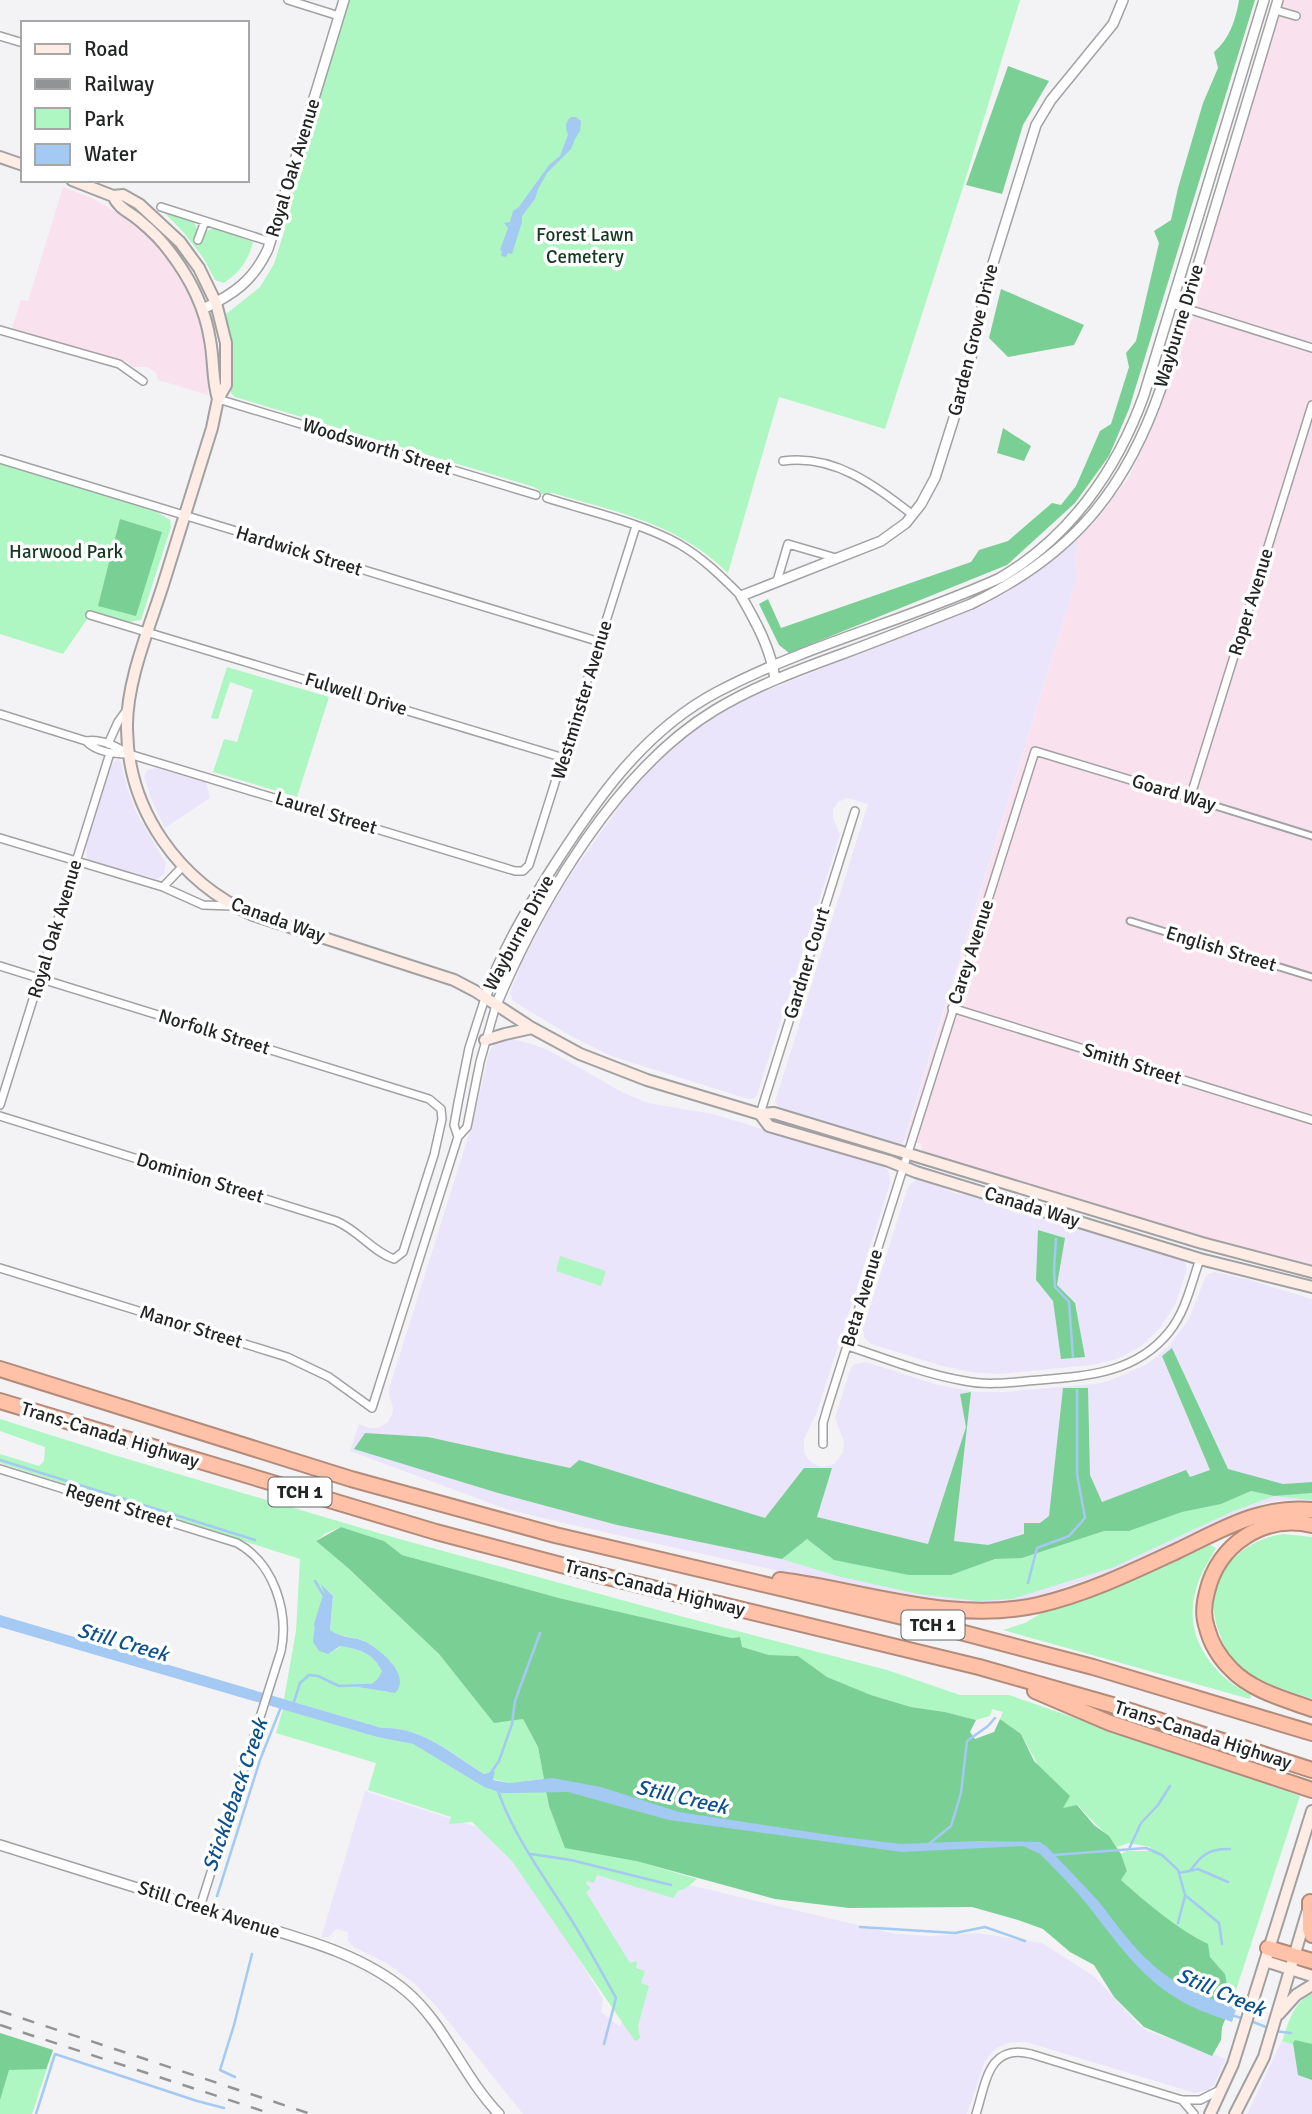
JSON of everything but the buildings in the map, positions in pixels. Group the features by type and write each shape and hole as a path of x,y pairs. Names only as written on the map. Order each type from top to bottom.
{"highway":[{"name":"Trans-Canada Highway","path":"0,1369 351,1479 555,1535 911,1619 1093,1667 1312,1733"},
{"name":"Trans-Canada Highway","path":"0,1401 436,1532 616,1579 979,1667 1112,1705 1312,1770"},
{"path":"706,1570 799,1582 917,1605 983,1611 1012,1609 1086,1590 1261,1513 1286,1508 1312,1510"},
{"path":"1312,1525 1286,1523 1262,1528 1243,1538 1227,1550 1211,1574 1205,1601 1206,1626 1215,1648 1233,1671 1257,1688 1312,1709"},
{"path":"979,1667 1110,1723 1312,1790"},
{"path":"1311,1899 1312,1935"},
{"path":"1266,1955 1294,1955 1312,1961"}],"main road":[{"path":"0,158 21,164"},
{"name":"Canada Way","path":"77,182 113,196 122,194 139,204 180,242 199,268 216,303 226,343 226,385 218,399 212,428 134,678 127,728 136,789 144,810 159,838 183,866 212,892 234,906 271,922 454,980 532,1028 612,1068 760,1114 774,1113 1202,1243 1312,1272"},
{"name":"Canada Way","path":"113,196 117,205 139,219 168,250 203,309 218,399"},
{"path":"485,1040 532,1028"},
{"name":"Canada Way","path":"760,1114 769,1126 1200,1259 1312,1287"},
{"path":"1210,2114 1223,2088 1245,2028 1312,1811"},
{"path":"1235,2114 1271,2037 1311,1899"},
{"path":"1266,1955 1289,1969 1312,1976"},
{"path":"1277,2016 1296,1995 1312,1985"}],"street":[{"path":"288,0 339,16"},
{"name":"Royal Oak Avenue","path":"203,309 234,292 256,271 271,242 344,0"},
{"name":"Garden Grove Drive","path":"741,596 890,536 913,515 939,468 966,380 993,262 1036,125 1051,100 1109,31 1123,0"},
{"name":"Wayburne Drive","path":"458,1137 454,1125 469,1048 485,998 513,935 547,876 590,811 638,753 656,736 717,692 773,665 984,586 1020,566 1080,511 1109,471 1135,421 1264,0"},
{"path":"1276,5 1296,16"},
{"name":"Wayburne Drive","path":"372,1408 458,1137 467,1127 485,1040 496,1005 522,949 567,870 625,787 675,738 706,716 775,679 990,595 1013,583 1052,555 1091,516 1118,482 1146,428 1276,5"},
{"path":"0,36 21,42"},
{"path":"161,207 271,242"},
{"path":"198,240 205,221"},
{"path":"1171,304 1312,348"},
{"path":"0,330 119,365 143,381"},
{"name":"Woodsworth Street","path":"218,399 536,495"},
{"name":"Roper Avenue","path":"1190,798 1312,405"},
{"path":"783,461 803,458 841,469 870,484 913,515"},
{"name":"Hardwick Street","path":"0,459 600,642"},
{"path":"547,498 668,538 708,564 741,596 757,623 773,665 775,679"},
{"name":"Westminster Avenue","path":"523,871 529,865 636,526"},
{"path":"777,581 788,544 836,558"},
{"path":"984,586 990,595"},
{"name":"Fulwell Drive","path":"90,615 564,758"},
{"name":"Royal Oak Avenue","path":"0,1105 109,748 118,722 129,707"},
{"name":"Laurel Street","path":"0,714 86,741 92,747 109,748 515,871 523,871"},
{"name":"Goard Way","path":"1035,751 1312,836"},
{"name":"Carey Avenue","path":"908,1153 1035,751"},
{"path":"638,753 646,764"},
{"name":"Gardner Court","path":"760,1114 855,811"},
{"path":"0,838 163,887 203,905 234,906"},
{"path":"163,887 183,866"},
{"name":"English Street","path":"1130,921 1312,978"},
{"name":"Norfolk Street","path":"0,966 435,1102 442,1112 438,1137 403,1252 399,1257 391,1258"},
{"name":"Smith Street","path":"952,1008 1312,1120"},
{"name":"Dominion Street","path":"0,1116 336,1221 354,1230 391,1258"},
{"name":"Beta Avenue","path":"823,1444 823,1423 908,1153"},
{"path":"848,1346 937,1375 976,1383 1091,1376 1108,1372 1136,1360 1168,1334 1181,1313 1200,1259"},
{"name":"Manor Street","path":"0,1268 287,1357 329,1377 372,1408"},
{"name":"Regent Street","path":"0,1469 237,1543 248,1549 258,1561 278,1593 285,1636 200,1907"},
{"name":"Still Creek Avenue","path":"0,1845 359,1960 379,1971 409,1994 436,2025 477,2089 499,2114"},
{"path":"976,2114 993,2063 1009,2052 1024,2052 1182,2100 1200,2100 1223,2088"},
{"path":"1182,2100 1194,2114"}],"shaded area":[{"path":"1283,0 1312,0 1312,1267 1195,1237 926,1154 921,1149 922,1144 905,1140 1076,580 1077,540 1093,524 1129,477 1159,412 1185,325 1193,319 1199,300 1195,294"},
{"path":"63,187 90,197 130,220 161,248 180,275 193,299 205,338 209,372 208,395 158,380 156,373 148,367 133,367 128,362 12,328 21,300 28,301"},
{"path":"1077,540 1076,580 903,1143 896,1145 780,1109 775,1102 868,804 847,798 838,802 833,810 840,835 755,1098 748,1099 611,1056 569,1035 513,1001 510,993 523,960 573,871 629,793 648,771 686,737 731,707 755,695 990,602 1037,573"},
{"path":"118,759 137,814 166,863 164,874 157,879 87,858 86,844 103,788 113,762"},
{"path":"155,768 206,782 210,798 165,828 144,777 147,770"},
{"path":"509,1038 552,1052 622,1092 648,1103 713,1114 880,1165 888,1170 891,1181 817,1412 804,1439 804,1452 814,1464 822,1467 834,1464 843,1452 844,1442 835,1418 854,1364 866,1362 938,1385 977,1392 1095,1384 1111,1380 1147,1364 1169,1346 1189,1319 1205,1278 1215,1272 1312,1299 1312,1502 1280,1500 1262,1504 1116,1570 1026,1600 971,1603 929,1599 788,1573 542,1518 506,1509 350,1451 359,1424 378,1428 388,1422 392,1415 389,1389 474,1118 489,1053 494,1044"},
{"path":"924,1179 954,1193 986,1198 1179,1258 1185,1262 1187,1269 1175,1305 1160,1328 1140,1347 1117,1359 1091,1365 1000,1374 971,1372 871,1344 864,1337 863,1329 907,1190 911,1183"},
{"path":"365,1791 480,1828 515,1854 603,1999 601,2012 620,2027 634,1982 576,1887 585,1872 681,1883 896,1934 932,1936 978,1933 1042,1943 1095,1977 1138,2024 1148,2031 1226,2059 1214,2085 1208,2090 1195,2093 1026,2042 1008,2043 995,2049 985,2061 967,2114 523,2114 415,1984 388,1964 354,1947 348,1941 348,1932 336,1929 329,1937 321,1938"},
{"path":"1282,2041 1312,2051 1312,2114 1247,2114"}],"green space":[{"name":"Forest Lawn Cemetery","path":"350,0 1020,0 885,429 779,397 728,573 688,542 624,514 553,493 541,494 534,487 235,397 231,393 231,356 226,314 260,287 274,264 285,229 298,168"},
{"path":"1239,0 1255,0 1129,409 1109,456 1075,503 1007,565 789,653 779,645 759,604 768,599 781,628 971,562 979,550 1008,541 1052,503 1061,505 1076,486 1100,431 1111,424 1129,367 1126,353 1136,341 1159,243 1154,231 1171,220 1203,103 1218,68 1214,52 1231,29"},
{"path":"1008,66 1049,81 1023,125 1002,194 966,185"},
{"path":"162,210 194,222 198,232 195,242 199,244 206,231 214,228 253,242 243,266 224,283 215,280 204,259"},
{"path":"1001,289 1084,325 1074,345 1008,357 989,338"},
{"path":"1003,428 1031,446 1024,461 997,453"},
{"name":"Harwood Park","path":"0,463 157,512 170,520 171,527 141,620 129,622 92,612 63,654 0,634"},
{"path":"120,519 162,532 136,616 98,606"},
{"path":"227,667 329,697 297,797 213,772 224,739 237,742 253,690 230,682 218,719 211,718"},
{"path":"1038,1230 1065,1238 1057,1285 1075,1303 1085,1357 1061,1359 1053,1301 1036,1280"},
{"path":"560,1256 606,1271 601,1286 556,1271"},
{"path":"1172,1348 1228,1469 1283,1484 1312,1482 1312,1493 1274,1496 1251,1491 1221,1504 1182,1512 1129,1531 1104,1531 1022,1558 995,1559 951,1575 909,1575 834,1560 807,1539 782,1559 617,1525 498,1493 354,1449 365,1433 428,1437 570,1468 579,1460 765,1518 804,1468 832,1468 817,1517 928,1544 966,1427 960,1394 971,1392 954,1541 988,1545 1024,1534 1024,1523 1040,1523 1049,1516 1063,1388 1088,1388 1090,1475 1102,1502 1186,1470 1190,1477 1210,1470 1162,1356"},
{"path":"0,1419 392,1537 887,1670 960,1695 1009,1695 1300,1796 1231,2005 1225,1974 1210,1957 1207,1944 1173,1923 1121,1880 1127,1871 1121,1854 1126,1851 1149,1851 1150,1847 1129,1843 1117,1847 1078,1805 1062,1809 1021,1734 1000,1719 1003,1712 992,1709 990,1716 976,1720 911,1707 871,1695 827,1677 798,1656 769,1655 741,1647 740,1637 732,1638 559,1598 402,1555 384,1541 341,1527 326,1533 316,1541 439,1654 494,1722 523,1719 538,1747 544,1779 509,1783 493,1779 494,1771 484,1774 423,1736 382,1728 284,1699 296,1631 300,1559 0,1463 0,1454 39,1466 44,1461 45,1447 0,1431","holes":["322,1585 333,1596 330,1630 367,1643 392,1663 387,1692 361,1687 374,1682 383,1671 374,1660 353,1649 340,1646 336,1650 315,1625 325,1596"]},
{"path":"1251,1491 1274,1496 1231,1512 1114,1567 1012,1599 977,1601 918,1594 837,1576 782,1559 807,1539 834,1560 951,1575 996,1559 1022,1558 1104,1531 1129,1531 1182,1512 1221,1504"},
{"path":"1312,1493 1312,1500 1274,1496"},
{"path":"341,1527 384,1541 402,1555 559,1598 732,1638 740,1637 742,1647 769,1655 798,1656 827,1677 871,1695 911,1707 976,1720 970,1732 975,1739 994,1732 1000,1719 1021,1734 1034,1761 1070,1796 1063,1808 1077,1805 1094,1825 1109,1836 1121,1854 1127,1871 1121,1880 1152,1907 1208,1944 1210,1957 1225,1974 1231,2005 1222,2027 1221,2040 1212,2056 1144,2027 1114,1997 1094,1965 1070,1952 1043,1929 1018,1920 972,1907 849,1908 775,1899 636,1861 565,1848 549,1806 538,1747 523,1719 494,1723 439,1654 316,1541"},
{"path":"1283,1534 1312,1537 1312,1699 1264,1681 1238,1665 1224,1646 1214,1614 1214,1597 1218,1582 1237,1555 1266,1538"},
{"path":"1210,1545 1216,1548 1194,1596 1193,1622 1196,1634 1214,1667 1230,1682 1251,1695 1250,1699 1003,1630 1025,1623 1045,1611 1091,1595"},
{"path":"283,1709 377,1737 413,1744 484,1787 547,1792 549,1806 636,1861 697,1879 678,1891 673,1898 597,1875 594,1883 587,1881 586,1884 591,1888 586,1892 630,1963 637,1961 636,1968 645,1971 641,1983 649,1986 638,2026 640,2038 635,2041 512,1861 472,1822 449,1824 451,1817 368,1790 376,1763 276,1733"},
{"path":"1312,1993 1312,2051 1282,2041 1296,2008"},
{"path":"0,2033 53,2050 32,2114 0,2114"},
{"path":"0,2033 53,2050 46,2069 9,2070 0,2100"},
{"path":"1295,2040 1312,2044 1312,2080 1298,2075 1293,2043"}],"water":[{"path":"571,117 581,121 580,131 571,149 547,173 535,199 522,216 512,254 501,256 500,250 508,228 504,223 510,222 513,211 519,207 549,165 560,156 568,135 566,123"},
{"path":"321,1584 333,1596 330,1630 366,1642 386,1657 400,1679 395,1693 358,1687 373,1683 382,1671 365,1653 340,1646 328,1654 319,1651 313,1642 315,1625 325,1596"},
{"path":"0,1615 382,1728 423,1736 484,1774 495,1771 493,1780 509,1783 552,1778 601,1787 679,1812 901,1844 1040,1842 1093,1895 1140,1953 1164,1974 1206,1997 1237,2006 1232,2022 1187,2004 1159,1986 1134,1963 1061,1875 1040,1854 1023,1846 902,1852 669,1820 568,1792 502,1793 484,1787 413,1744 377,1737 0,1627"}],"waterway":[{"path":"1056,1239 1055,1287 1069,1302 1073,1357"},
{"path":"1028,1583 1037,1548 1069,1536 1085,1518 1077,1474 1077,1390"},
{"path":"0,1460 255,1540"},
{"path":"315,1581 324,1596 315,1625 317,1626"},
{"path":"490,1774 499,1761 512,1724 515,1701 540,1633"},
{"path":"293,1705 300,1683 309,1675 318,1676 339,1686 370,1685"},
{"name":"Stickleback Creek","path":"217,1896 260,1760 281,1707"},
{"path":"930,1843 951,1826 961,1793 967,1741 995,1718"},
{"path":"1129,1849 1141,1823 1158,1805 1170,1786"},
{"path":"498,1791 520,1838 616,1998 604,2044"},
{"path":"1054,1855 1146,1848 1162,1855 1178,1870 1185,1895 1219,1923 1222,1944"},
{"path":"1190,1871 1207,1854 1230,1849"},
{"path":"531,1854 571,1860 671,1885"},
{"path":"1179,1873 1198,1869 1228,1882"},
{"path":"1178,1923 1185,1896"},
{"path":"860,1927 955,1933 985,1927 1025,1941"},
{"name":"Stickleback Creek","path":"235,2077 220,2070 252,1954"},
{"name":"Still Creek","path":"1231,2015 1245,2019"},
{"name":"Still Creek","path":"1251,2021 1268,2028"},
{"name":"Still Creek","path":"1274,2031 1291,2033"},
{"name":"Stickleback Creek","path":"36,2114 55,2054 224,2108"}],"railway":[{"path":"0,2011 311,2114"},
{"path":"0,2025 272,2114"}]}
